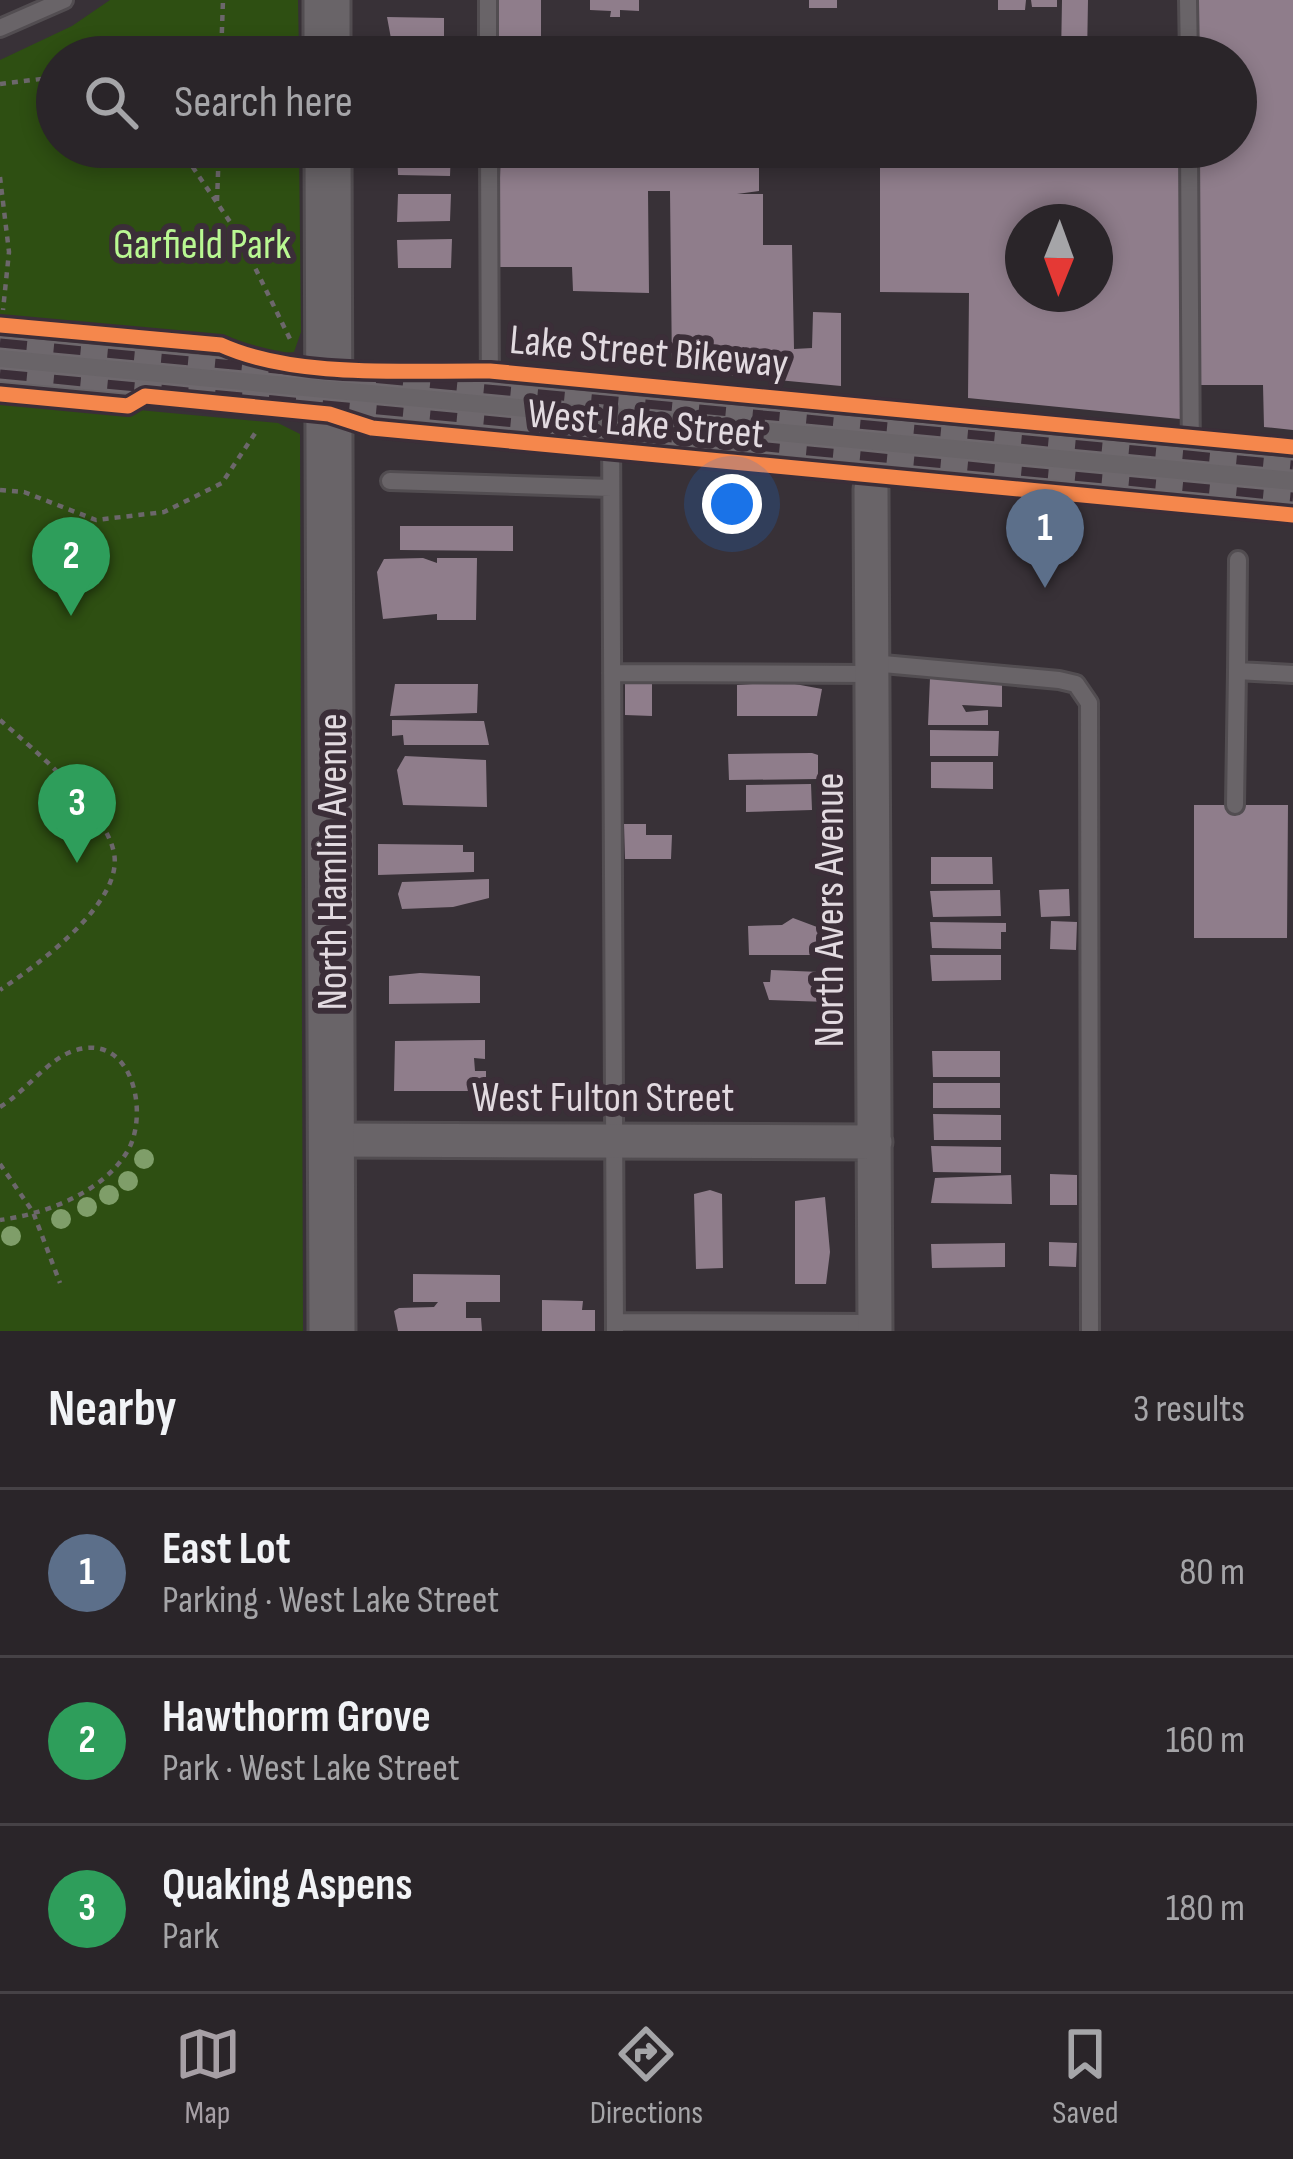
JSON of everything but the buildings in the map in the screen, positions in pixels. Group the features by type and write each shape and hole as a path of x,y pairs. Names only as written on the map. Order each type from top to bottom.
{"main road":[{"path":"327,0 327,36"},
{"name":"North Hamlin Avenue","path":"326,168 310,343 329,415 332,1331"},
{"path":"258,408 310,343"},
{"name":"West Lake Street","path":"11,344 258,408 329,415 400,400 1293,483"},
{"path":"116,371 145,396 329,415"}],"street":[{"name":"North Avers Avenue","path":"849,441 872,489 874,1327"},
{"path":"872,489 902,447"},
{"name":"West Fulton Street","path":"332,1140 874,1142"}],"lane":[{"path":"0,28 64,0"},
{"path":"488,0 488,36"},
{"path":"1188,0 1189,36"},
{"path":"489,168 490,408"},
{"path":"1189,168 1191,473"},
{"path":"611,419 615,1326 874,1327"},
{"path":"390,481 611,488"},
{"path":"1235,805 1238,560"},
{"path":"612,673 872,669 1076,684 1089,703 1090,1331"},
{"path":"1238,671 1293,674"}],"path":[{"path":"222,36 223,0"},
{"path":"0,84 36,80"},
{"path":"194,168 310,343"},
{"path":"217,201 218,168"},
{"path":"0,177 9,252 2,317 11,344"},
{"path":"0,490 24,492 95,520 164,512 222,483 258,408"},
{"path":"0,720 72,788 110,840 116,858 112,875 89,914 50,957 0,990"},
{"path":"0,1107 73,1051 111,1055 136,1087 137,1127 127,1153 86,1191 0,1220"},
{"path":"0,1164 33,1212 60,1283"}],"green space":[{"name":"Garfield Park","path":"110,0 298,0 299,36 51,36"},
{"name":"Garfield Park","path":"36,43 36,168 299,168 301,332 294,352 253,355 231,342 0,320 0,60"},
{"path":"0,397 278,423 300,434 303,1331 0,1331"}],"railway":[{"path":"0,343 1293,465"},
{"path":"0,374 1293,497"}],"cycle path":[{"name":"Lake Street Bikeway","path":"0,325 221,345 251,356 317,368 490,371 1293,447"},
{"path":"0,394 128,406 145,396 329,414 372,428 1293,515"}],"place":[{"name":"East Lot","path":"1045,588"},
{"name":"Hawthorm Grove","path":"71,616"},
{"name":"Quaking Aspens","path":"77,863"}]}
